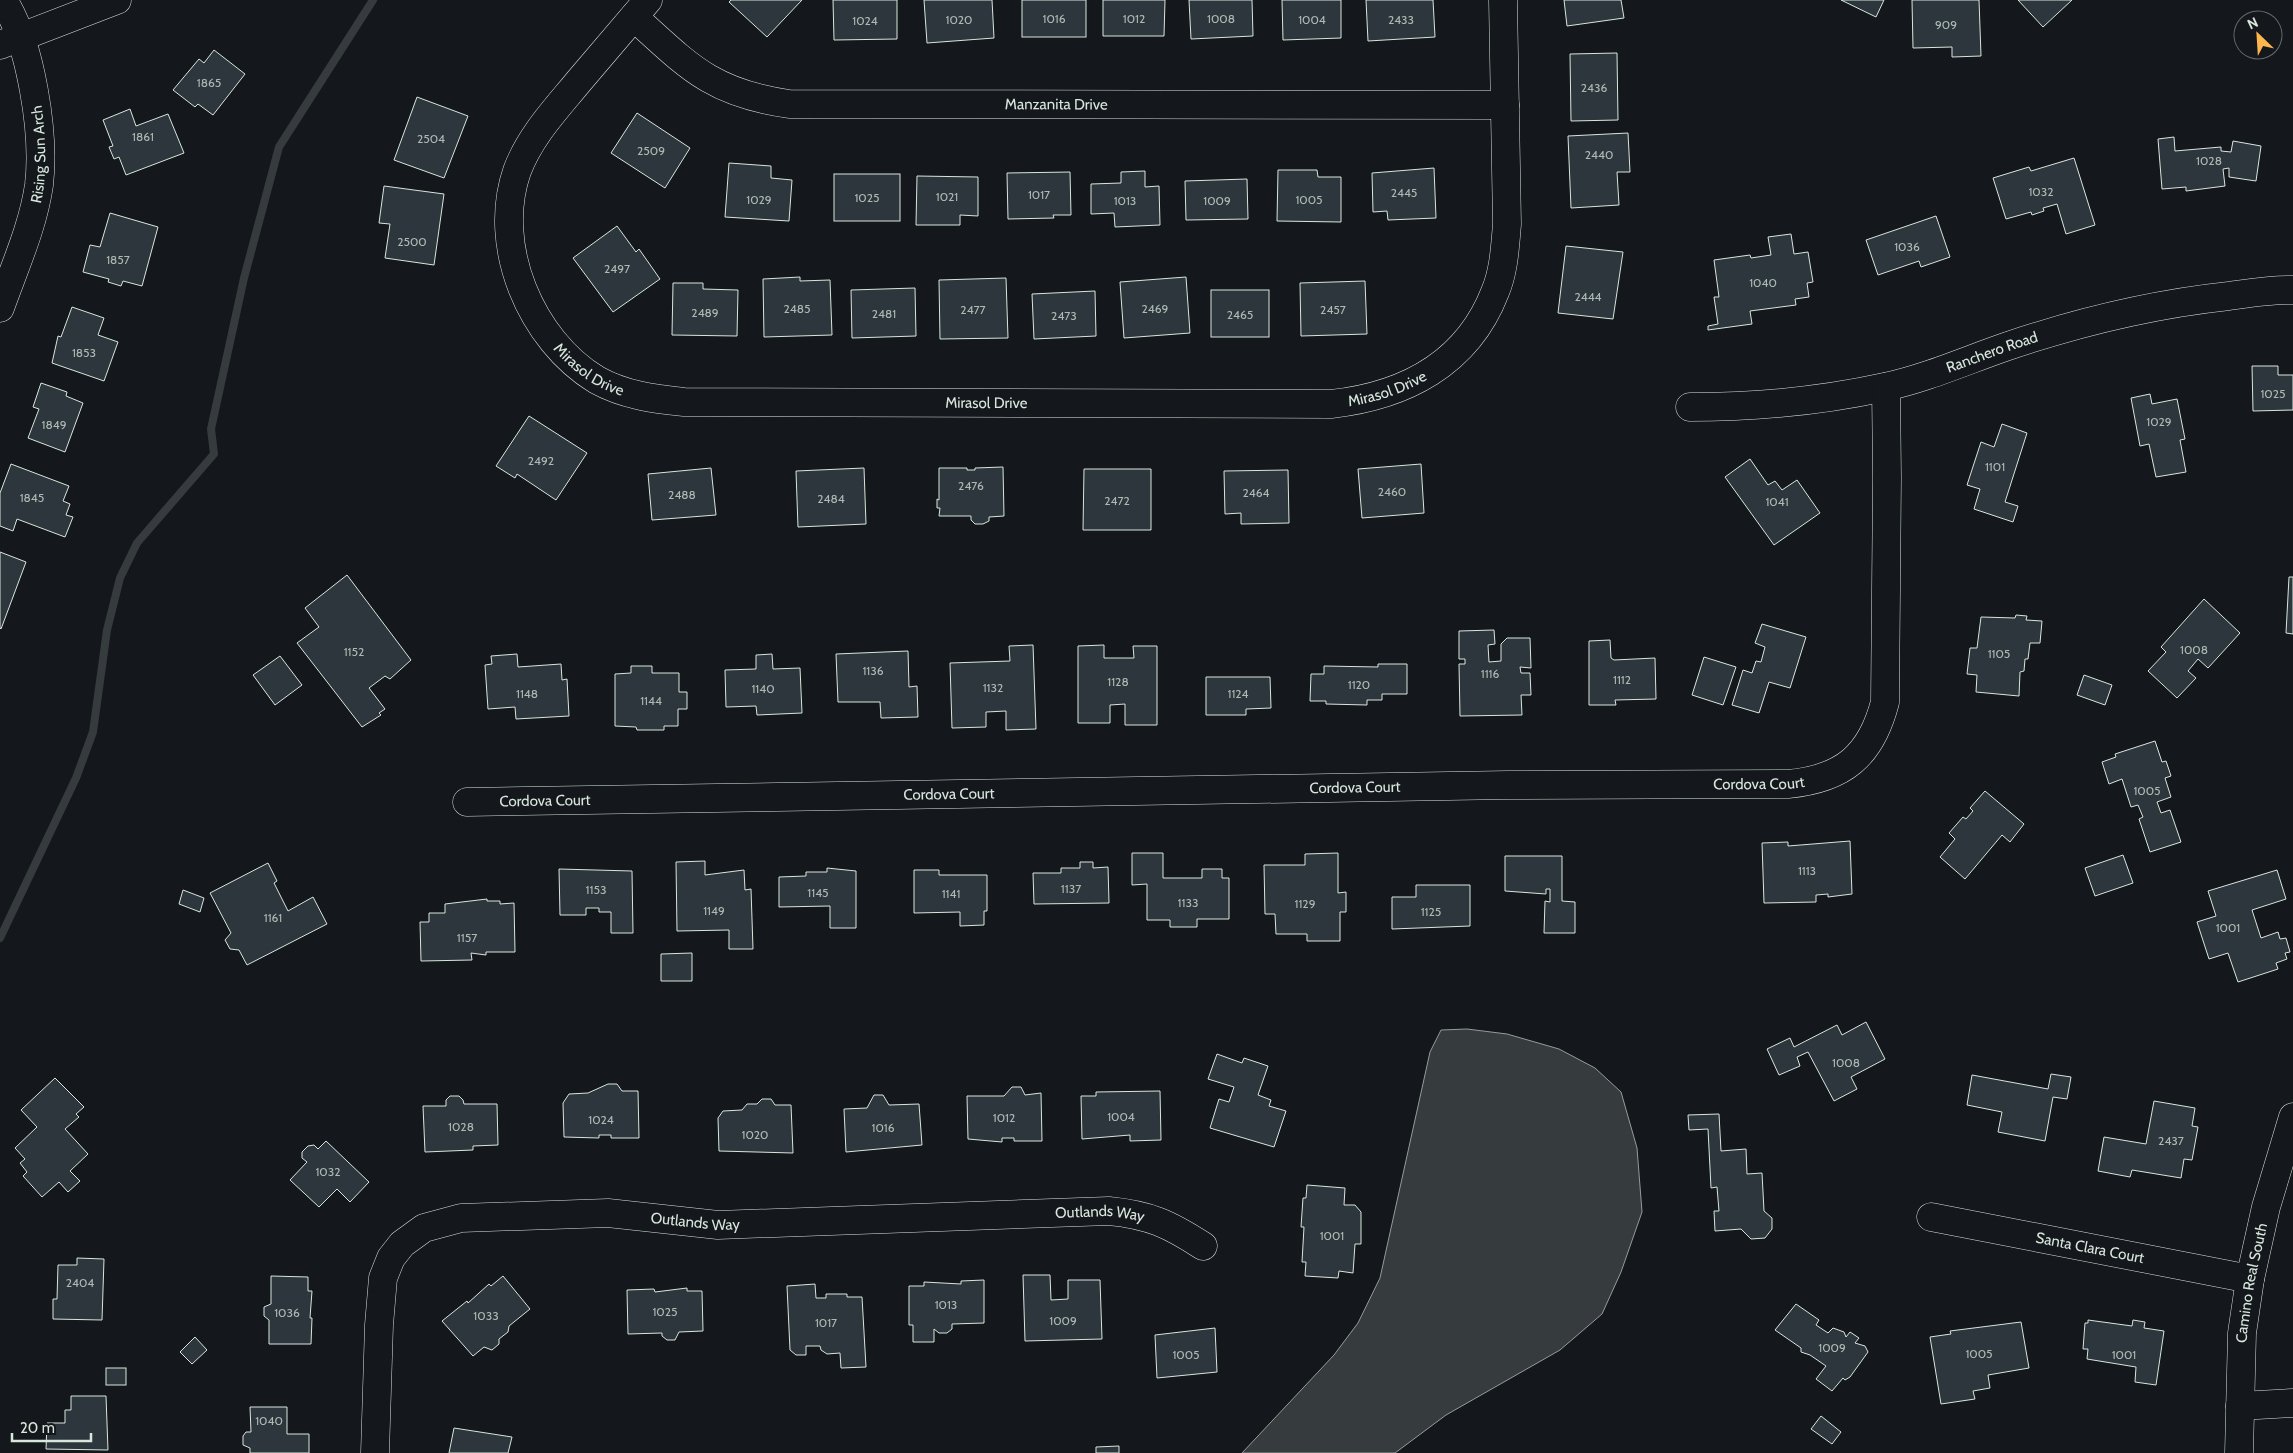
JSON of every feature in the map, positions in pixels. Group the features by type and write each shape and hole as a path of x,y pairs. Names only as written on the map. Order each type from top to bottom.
{"street":[{"name":"Rising Sun Arch","path":"0,308 31,220 39,184 40,154 36,100 10,41 3,0"},
{"path":"10,41 117,0"},
{"name":"Mirasol Drive","path":"641,8 543,125 528,148 517,172 511,202 511,233 515,264 524,294 539,323 557,347 576,366 598,380 623,392 660,400 694,402 1331,404 1362,401 1390,393 1416,381 1464,342 1482,318 1496,291 1504,260 1507,224 1503,0"},
{"name":"Manzanita Drive","path":"641,8 686,64 706,79 732,92 758,100 789,104 1505,105"},
{"name":"Ranchero Road","path":"1690,407 1736,407 1805,401 1886,387 2008,346 2102,318 2199,299 2293,290"},
{"name":"Cordova Court","path":"467,802 1498,785 1788,784 1812,782 1830,776 1851,764 1867,746 1879,725 1885,702 1888,478 1886,387"},
{"name":"Camino Real South","path":"2239,1453 2242,1333 2250,1279 2266,1207 2293,1117"},
{"name":"Outlands Way","path":"375,1453 379,1324 383,1278 391,1258 402,1244 424,1228 461,1218 608,1213 718,1225 1109,1211 1139,1214 1173,1226 1203,1246"},
{"name":"Santa Clara Court","path":"1931,1217 2250,1279"},
{"path":"2240,1406 2293,1403"}],"shaded area":[{"path":"1467,1029 1507,1034 1559,1049 1595,1068 1621,1092 1637,1148 1642,1212 1621,1272 1602,1314 1560,1350 1446,1415 1395,1453 1242,1453 1334,1355 1358,1323 1380,1278 1430,1052 1441,1030"}],"building":[{"path":"731,0 802,0 767,37 729,2"},
{"path":"833,0 897,0 897,39 834,40"},
{"path":"924,0 992,0 994,38 927,43"},
{"path":"1022,0 1086,0 1086,37 1022,37"},
{"path":"1103,0 1165,0 1164,36 1103,36"},
{"path":"1189,0 1252,0 1253,36 1191,39"},
{"path":"1282,0 1341,0 1341,38 1283,40"},
{"path":"1366,0 1433,0 1435,37 1368,41"},
{"path":"1564,0 1621,0 1624,18 1567,26"},
{"path":"1841,0 1884,0 1876,17"},
{"path":"1912,0 1979,0 1981,56 1952,57 1952,47 1913,48"},
{"path":"2018,0 2072,0 2043,27"},
{"path":"214,50 245,74 213,115 198,104 195,107 173,90 199,59 204,63"},
{"path":"1617,53 1618,120 1571,121 1570,54"},
{"path":"417,97 468,116 444,178 394,160"},
{"path":"130,109 136,126 168,114 184,153 126,175 119,157 114,159 109,147 113,146 103,120"},
{"path":"637,113 690,148 665,188 611,153"},
{"path":"1628,133 1630,172 1617,172 1619,205 1571,208 1568,136"},
{"path":"2174,137 2175,151 2221,147 2221,151 2231,152 2233,141 2261,146 2256,181 2229,177 2229,168 2223,169 2225,186 2186,191 2186,187 2162,189 2158,139"},
{"path":"2074,158 2095,225 2066,234 2057,204 2043,208 2044,211 2032,215 2031,212 2006,219 1993,178 2029,167 2031,171"},
{"path":"729,163 771,166 771,178 792,180 789,221 725,217"},
{"path":"1434,168 1436,218 1388,220 1387,211 1373,212 1372,173"},
{"path":"1278,170 1317,170 1318,177 1341,177 1341,222 1277,221"},
{"path":"1145,171 1145,187 1159,186 1160,225 1115,227 1114,213 1091,214 1091,184 1121,183 1121,172"},
{"path":"1070,172 1071,215 1053,215 1054,218 1008,219 1007,173"},
{"path":"834,174 900,174 900,221 834,221"},
{"path":"917,176 978,177 978,216 960,215 960,225 916,225"},
{"path":"1247,179 1248,219 1186,220 1185,181"},
{"path":"384,186 444,194 434,265 385,258 390,224 379,223"},
{"path":"110,213 158,227 142,286 123,281 121,286 108,282 109,279 83,272 90,245 100,247"},
{"path":"1936,216 1950,257 1921,267 1919,261 1878,275 1866,240"},
{"path":"617,226 636,252 639,249 660,279 613,312 573,258"},
{"path":"1791,234 1794,254 1808,252 1813,282 1807,283 1809,297 1795,299 1796,305 1750,311 1752,324 1708,330 1708,326 1718,324 1714,297 1719,297 1714,260 1750,255 1751,258 1771,255 1768,237"},
{"path":"1566,246 1623,252 1613,319 1558,313"},
{"path":"800,277 800,281 830,280 832,335 764,337 763,279"},
{"path":"1186,277 1190,333 1124,338 1120,282"},
{"path":"1006,278 1008,338 940,339 939,280"},
{"path":"1365,281 1367,334 1301,336 1300,283"},
{"path":"673,283 703,283 703,289 738,290 737,336 672,335"},
{"path":"915,288 916,336 852,338 851,290"},
{"path":"1211,290 1269,290 1269,337 1211,337"},
{"path":"1095,291 1096,336 1034,339 1032,294"},
{"path":"72,307 104,318 98,335 118,342 104,381 52,363 58,336 61,337"},
{"path":"2252,366 2278,366 2278,375 2293,375 2293,410 2253,411"},
{"path":"41,383 67,392 66,396 83,403 65,452 28,438 39,409 33,407"},
{"path":"2150,394 2152,404 2177,399 2185,439 2180,440 2186,472 2156,477 2149,444 2140,446 2131,398"},
{"path":"529,416 587,453 556,500 517,474 515,478 496,466"},
{"path":"2002,424 2027,433 2005,502 2018,506 2013,522 1974,509 1980,489 1967,485 1981,442 1994,447"},
{"path":"1750,459 1768,485 1775,481 1782,490 1797,480 1820,513 1774,545 1725,477"},
{"path":"11,464 69,486 63,501 70,504 66,515 73,517 65,537 17,519 13,531 0,526 0,493"},
{"path":"1421,464 1424,513 1362,518 1358,469"},
{"path":"1003,467 1004,516 989,517 989,521 983,524 975,524 971,520 971,516 939,516 940,508 937,508 937,499 939,500 939,468 967,468 967,470 975,470 975,468"},
{"path":"711,468 716,515 652,520 648,474"},
{"path":"864,468 866,524 798,527 796,471"},
{"path":"1084,469 1151,469 1151,530 1083,530"},
{"path":"1288,470 1289,523 1241,524 1241,513 1225,514 1224,471"},
{"path":"0,552 26,562 1,629 0,628"},
{"path":"347,575 411,660 390,679 385,676 369,688 385,709 379,713 381,715 362,727 297,643 319,627 305,608"},
{"path":"2289,577 2293,577 2293,634 2286,633"},
{"path":"2204,599 2240,633 2208,668 2198,659 2188,671 2196,678 2177,698 2148,671 2166,652 2161,647"},
{"path":"2016,615 2027,616 2026,620 2042,621 2040,643 2030,643 2028,659 2025,659 2024,671 2020,672 2019,696 1976,692 1977,675 1967,674 1970,648 1977,648 1981,617 2015,618"},
{"path":"1762,624 1806,637 1790,688 1769,682 1759,713 1732,705 1743,670 1752,673 1756,661 1761,662 1765,647 1755,643"},
{"path":"1494,630 1495,644 1488,645 1489,662 1501,661 1501,644 1507,638 1530,638 1531,668 1520,667 1521,673 1530,673 1531,695 1521,695 1522,715 1460,716 1459,664 1465,664 1465,659 1459,659 1459,631"},
{"path":"1610,640 1611,658 1614,660 1655,658 1656,699 1615,700 1616,705 1589,705 1589,641"},
{"path":"1033,645 1036,729 1006,730 1006,711 986,712 986,727 952,728 950,663 1010,661 1009,646"},
{"path":"1104,645 1104,658 1134,658 1133,646 1157,646 1157,725 1125,725 1125,704 1110,705 1110,723 1078,723 1078,646"},
{"path":"908,651 909,687 917,686 918,717 881,718 880,702 838,702 836,654"},
{"path":"517,654 518,667 561,664 562,680 567,679 569,716 516,719 515,707 488,709 485,665 492,664 491,656"},
{"path":"772,654 773,669 800,668 802,713 757,715 756,706 726,707 725,670 756,669 756,655"},
{"path":"280,656 302,685 275,705 253,675"},
{"path":"1704,657 1736,667 1723,705 1692,695"},
{"path":"1378,664 1407,664 1407,694 1382,694 1382,700 1367,700 1367,705 1326,704 1326,701 1310,701 1311,674 1324,674 1324,666 1378,667"},
{"path":"631,666 652,666 652,673 679,673 679,692 687,692 687,709 678,709 678,726 664,726 664,730 637,730 636,727 615,726 615,674 631,673"},
{"path":"2084,675 2112,685 2105,705 2077,695"},
{"path":"1206,677 1270,677 1271,708 1246,709 1246,715 1206,715"},
{"path":"2155,741 2162,762 2166,761 2171,776 2165,778 2171,797 2157,802 2161,813 2170,810 2181,842 2150,852 2139,819 2143,817 2138,805 2131,807 2122,779 2109,784 2102,762 2116,757 2115,754"},
{"path":"1985,791 2024,824 2010,842 2002,835 1965,879 1940,857 1955,839 1949,833 1963,817 1966,819 1973,811 1970,808"},
{"path":"1850,841 1852,894 1828,897 1828,894 1816,895 1816,902 1764,903 1762,843 1788,842 1788,846"},
{"path":"1132,853 1163,853 1163,878 1202,878 1202,869 1222,869 1222,878 1229,878 1229,919 1197,919 1197,927 1170,927 1170,920 1147,920 1147,884 1132,885"},
{"path":"1338,853 1338,893 1346,892 1346,912 1340,912 1340,941 1307,941 1307,934 1276,934 1275,914 1265,914 1264,865 1305,865 1305,854"},
{"path":"2123,855 2133,883 2095,896 2085,868"},
{"path":"1505,856 1562,856 1562,901 1575,902 1575,933 1544,933 1545,901 1550,902 1550,889 1546,889 1546,894 1505,891"},
{"path":"705,861 705,875 744,870 745,890 751,889 753,949 729,949 729,930 677,931 676,862"},
{"path":"1080,862 1093,862 1093,868 1108,867 1109,903 1034,904 1033,873 1061,873 1061,868 1080,868"},
{"path":"268,863 277,881 274,883 288,911 313,897 327,924 247,965 239,950 230,949 225,940 231,933 210,893"},
{"path":"827,868 856,871 856,928 830,928 830,906 779,907 779,877 806,876 806,872 827,872"},
{"path":"559,869 632,871 633,933 611,933 611,912 599,912 599,908 586,908 586,915 560,915"},
{"path":"914,870 939,870 939,875 987,875 987,911 984,911 984,925 960,926 960,912 914,913"},
{"path":"2277,870 2286,899 2252,910 2261,938 2278,932 2280,939 2286,938 2290,952 2285,953 2287,959 2276,963 2278,969 2238,982 2228,953 2209,959 2197,922 2216,916 2208,891"},
{"path":"1416,885 1470,885 1470,926 1392,929 1392,897 1416,897"},
{"path":"183,890 204,898 200,912 179,904"},
{"path":"487,899 487,901 500,901 500,904 514,903 515,952 486,952 486,955 471,953 472,960 421,961 420,922 429,922 429,913 445,913 445,904"},
{"path":"692,953 692,981 661,981 661,954"},
{"path":"1866,1022 1885,1059 1851,1077 1857,1089 1834,1101 1808,1052 1797,1057 1800,1066 1779,1075 1767,1049 1790,1038 1794,1047 1837,1025 1842,1035"},
{"path":"1217,1054 1242,1063 1244,1058 1268,1066 1258,1095 1271,1100 1269,1106 1286,1111 1274,1147 1210,1128 1219,1099 1229,1102 1234,1087 1208,1079"},
{"path":"2051,1074 2071,1077 2067,1099 2053,1097 2045,1141 1998,1132 2002,1112 1967,1105 1972,1075 2048,1089"},
{"path":"55,1078 84,1107 76,1114 79,1117 65,1129 88,1154 70,1171 80,1181 68,1192 59,1182 42,1197 23,1176 27,1172 20,1163 25,1159 15,1148 37,1127 21,1110"},
{"path":"608,1084 617,1084 622,1091 638,1091 639,1138 611,1138 611,1135 599,1135 599,1138 564,1137 563,1103 569,1094 588,1093"},
{"path":"1012,1087 1021,1087 1025,1095 1041,1093 1042,1141 1014,1141 1014,1138 1002,1138 1002,1142 968,1139 967,1096 1004,1096"},
{"path":"1160,1091 1161,1140 1130,1141 1130,1135 1082,1139 1081,1096 1096,1096 1096,1092"},
{"path":"874,1095 883,1095 889,1105 919,1104 922,1145 846,1152 844,1109 867,1108"},
{"path":"450,1096 459,1096 464,1104 497,1104 498,1145 473,1146 473,1150 425,1152 423,1106 446,1106 446,1100"},
{"path":"762,1099 771,1099 775,1105 791,1105 793,1153 719,1151 718,1118 723,1111 742,1110 747,1104 757,1104"},
{"path":"2154,1101 2195,1108 2192,1126 2198,1127 2192,1160 2184,1159 2181,1178 2132,1170 2130,1177 2098,1171 2104,1137 2146,1144"},
{"path":"1719,1114 1721,1151 1746,1149 1747,1174 1762,1173 1764,1211 1772,1218 1772,1229 1765,1238 1751,1239 1741,1229 1715,1231 1714,1211 1719,1211 1717,1187 1711,1188 1708,1129 1689,1130 1688,1115"},
{"path":"326,1141 369,1182 350,1202 337,1189 319,1207 290,1180 307,1162 302,1158 302,1152 308,1146 314,1145 318,1149"},
{"path":"1307,1185 1345,1188 1344,1205 1355,1205 1361,1212 1361,1244 1355,1244 1353,1273 1339,1271 1338,1278 1305,1276 1306,1262 1302,1262 1304,1227 1301,1227 1303,1198 1306,1198"},
{"path":"77,1258 104,1259 102,1320 53,1319 53,1299 57,1299 58,1265 77,1265"},
{"path":"1023,1275 1050,1275 1051,1300 1068,1299 1068,1280 1100,1280 1102,1339 1025,1341"},
{"path":"271,1276 308,1277 308,1291 312,1291 311,1344 269,1344 269,1320 264,1316 264,1307 271,1304"},
{"path":"503,1276 530,1309 509,1326 508,1332 499,1339 499,1344 492,1350 484,1347 473,1356 442,1321 467,1301 468,1303 489,1284 491,1286"},
{"path":"984,1280 984,1323 952,1324 952,1329 947,1333 939,1333 934,1329 934,1342 913,1342 913,1325 909,1325 909,1286 924,1286 924,1282 961,1284 961,1281"},
{"path":"815,1284 816,1298 826,1298 826,1294 847,1294 847,1297 862,1297 866,1367 841,1368 840,1353 827,1354 821,1350 820,1346 806,1346 806,1355 796,1355 790,1350 787,1286"},
{"path":"687,1288 687,1291 702,1291 703,1331 679,1332 675,1340 667,1340 662,1336 662,1333 628,1334 627,1290 654,1289 655,1292"},
{"path":"1796,1304 1819,1320 1816,1325 1828,1333 1833,1328 1844,1332 1846,1337 1850,1332 1859,1338 1855,1343 1865,1346 1868,1352 1850,1377 1845,1380 1843,1378 1832,1391 1816,1379 1826,1366 1810,1355 1801,1352 1801,1348 1775,1330"},
{"path":"2088,1320 2132,1326 2133,1320 2145,1322 2144,1328 2164,1331 2156,1385 2135,1382 2136,1367 2087,1359 2088,1349 2083,1349 2085,1323 2088,1323"},
{"path":"2021,1322 2029,1368 1988,1375 1990,1388 1973,1391 1975,1399 1941,1404 1930,1337 1951,1334 1950,1331"},
{"path":"1215,1328 1217,1372 1157,1378 1155,1335"},
{"path":"195,1337 207,1350 192,1364 180,1352"},
{"path":"106,1368 126,1368 126,1385 106,1385"},
{"path":"71,1396 106,1396 108,1450 46,1449 47,1423 65,1423 65,1410 71,1410"},
{"path":"250,1407 287,1407 287,1434 309,1434 309,1453 250,1453 250,1448 243,1445 243,1436 246,1432 251,1432"},
{"path":"1821,1416 1841,1432 1832,1444 1811,1429"},
{"path":"454,1428 512,1437 508,1453 449,1453"},
{"path":"1119,1446 1119,1453 1096,1453 1096,1447"}],"waterway":[{"path":"0,938 76,778 93,732 107,630 120,578 137,543 214,454 211,429 244,278 279,147 373,0"}]}
